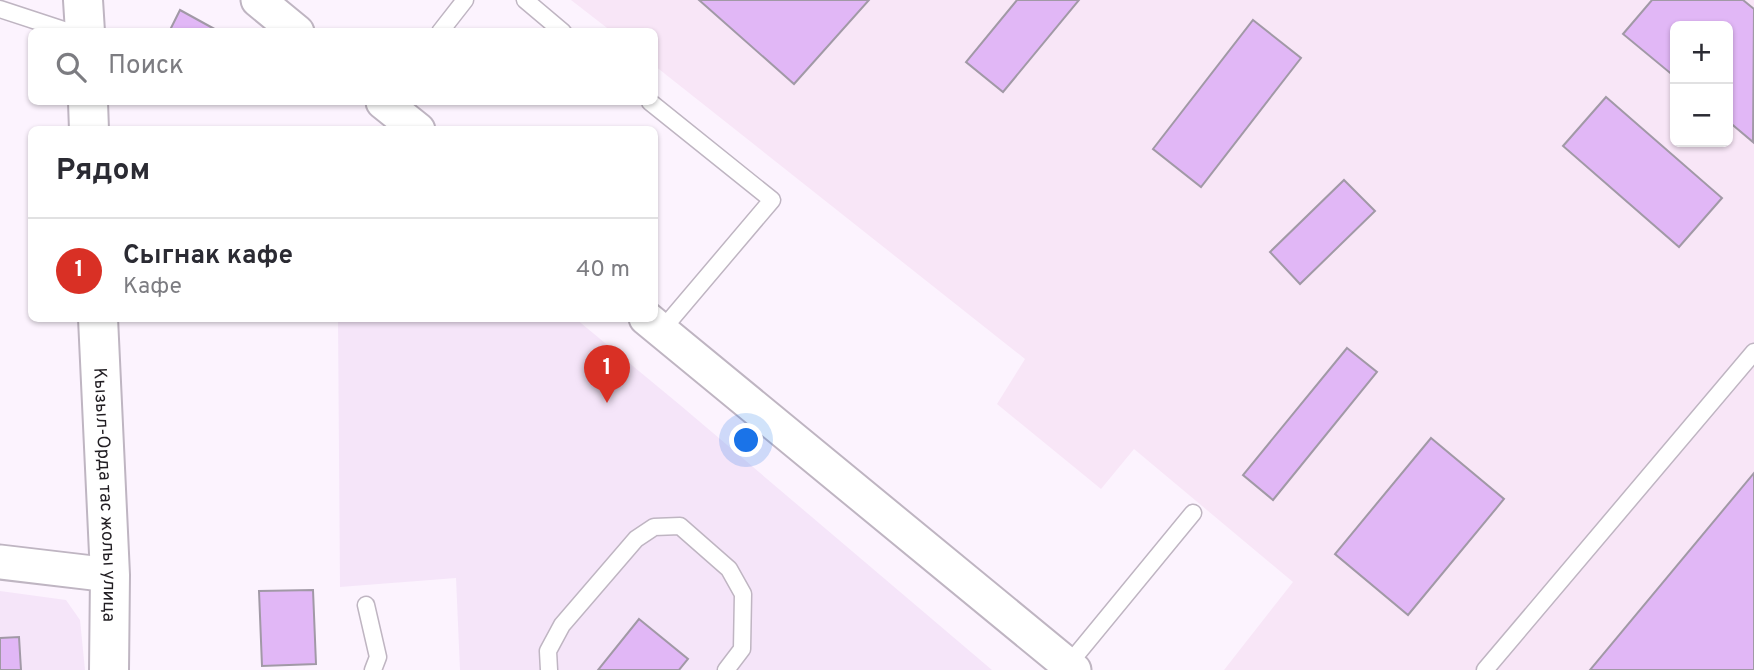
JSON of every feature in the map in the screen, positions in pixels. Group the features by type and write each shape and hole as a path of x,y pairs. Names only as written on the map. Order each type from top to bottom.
{"main road":[{"path":"83,0 85,28"},
{"path":"88,105 89,126"},
{"name":"Кызыл-Орда тас жолы улица","path":"98,322 110,575 109,670"}],"street":[{"path":"258,0 291,28"},
{"path":"389,105 413,126"},
{"path":"653,325 1071,668"},
{"path":"0,562 110,575"}],"lane":[{"path":"443,28 465,0"},
{"path":"525,0 559,28"},
{"path":"1,8 58,28"},
{"path":"654,105 772,200 658,320"},
{"path":"1485,670 1754,352"},
{"path":"1071,668 1193,513"},
{"path":"549,670 548,651 562,625 636,539 654,527 680,526 729,569 743,594 742,649 726,670"},
{"path":"366,605 378,657 373,670"}],"shaded area":[{"path":"571,0 1754,0 1754,670 1224,670 1293,582 1134,449 1101,489 997,404 1025,359 658,68 658,28 607,28"},
{"path":"338,322 580,322 992,670 460,670 456,578 340,587"},
{"path":"0,591 66,600 80,620 85,670 0,670"}],"building":[{"path":"699,0 869,0 794,84"},
{"path":"1017,0 1079,0 1003,92 966,62"},
{"path":"1652,0 1743,0 1754,9 1753,142 1733,125 1733,21 1670,21 1670,73 1623,34"},
{"path":"180,10 213,28 171,28"},
{"path":"1253,20 1301,58 1201,187 1153,149"},
{"path":"1606,97 1722,198 1679,247 1563,146"},
{"path":"1344,180 1375,211 1300,284 1270,252"},
{"path":"1347,348 1377,372 1273,500 1243,475"},
{"path":"1431,438 1504,499 1408,615 1335,554"},
{"path":"1754,473 1754,670 1590,670"},
{"path":"313,590 316,664 262,666 259,591"},
{"path":"639,619 688,659 679,670 598,670"},
{"path":"19,637 21,670 0,670 0,638"}],"place":[{"name":"Сыгнак кафе","path":"607,403"}]}
